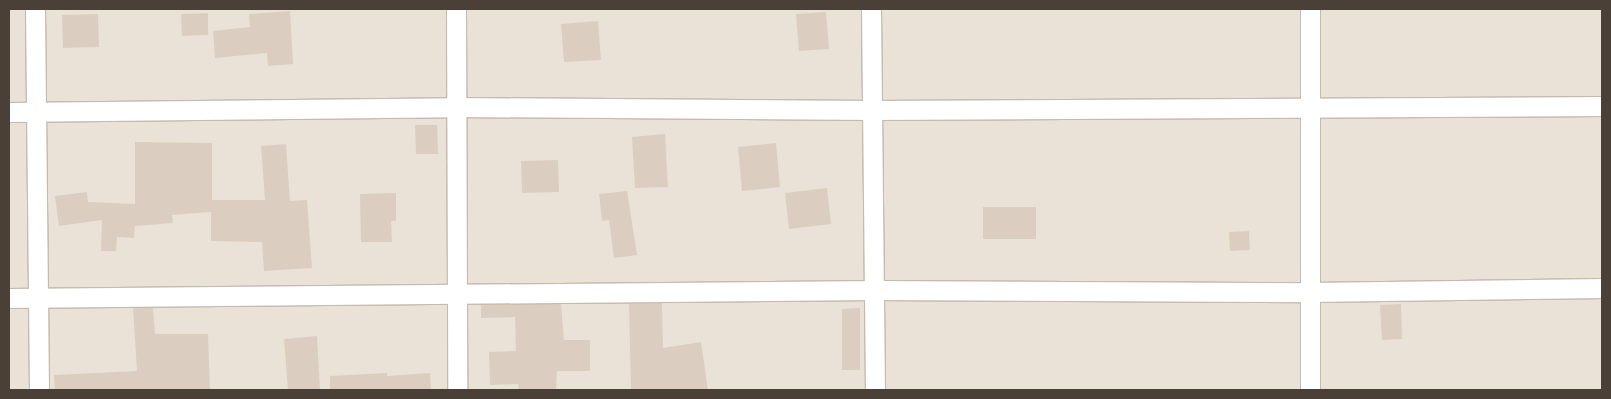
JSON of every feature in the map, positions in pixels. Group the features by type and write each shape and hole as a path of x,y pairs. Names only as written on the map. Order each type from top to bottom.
{"street":[{"path":"35,9 40,390"},
{"path":"456,9 457,390"},
{"path":"871,9 875,390"},
{"path":"1310,9 1312,292 1310,390"},
{"path":"9,112 456,107 873,110 1311,106 1602,106"},
{"path":"9,298 875,290 1312,292 1602,288"}],"shaded area":[{"path":"9,9 1602,9 1602,390 9,390"}],"building":[{"path":"290,11 293,64 268,66 267,53 215,58 213,31 250,27 249,14"},
{"path":"826,12 829,49 799,51 796,14"},
{"path":"208,13 208,35 182,36 181,14"},
{"path":"98,14 99,47 63,48 62,15"},
{"path":"598,21 601,60 564,62 561,24"},
{"path":"415,125 437,125 438,154 416,154"},
{"path":"665,134 668,187 635,188 632,137"},
{"path":"135,142 212,143 212,200 265,200 261,146 286,144 290,201 307,200 312,268 264,271 262,242 211,241 211,212 172,215 173,223 135,226 134,238 117,237 116,251 101,251 102,220 59,226 55,196 87,192 88,202 135,204"},
{"path":"776,143 780,187 742,191 738,147"},
{"path":"558,160 559,192 522,193 521,161"},
{"path":"827,188 831,224 789,229 785,193"},
{"path":"627,191 637,255 614,258 609,220 602,221 599,194"},
{"path":"396,193 396,221 391,221 392,242 361,242 360,194"},
{"path":"983,207 1036,207 1036,239 983,239"},
{"path":"1249,231 1250,250 1230,251 1229,232"},
{"path":"662,303 663,348 701,342 708,390 631,390 629,304"},
{"path":"561,304 564,340 590,340 590,371 557,371 556,390 519,390 518,384 490,385 489,352 516,351 515,317 481,318 481,305"},
{"path":"1401,304 1402,339 1382,340 1380,305"},
{"path":"133,308 153,308 155,334 208,334 210,390 55,390 54,375 137,371"},
{"path":"860,308 860,370 842,370 842,309"},
{"path":"317,336 320,390 288,390 284,339"},
{"path":"387,373 387,376 430,373 431,390 330,390 330,376"}]}
